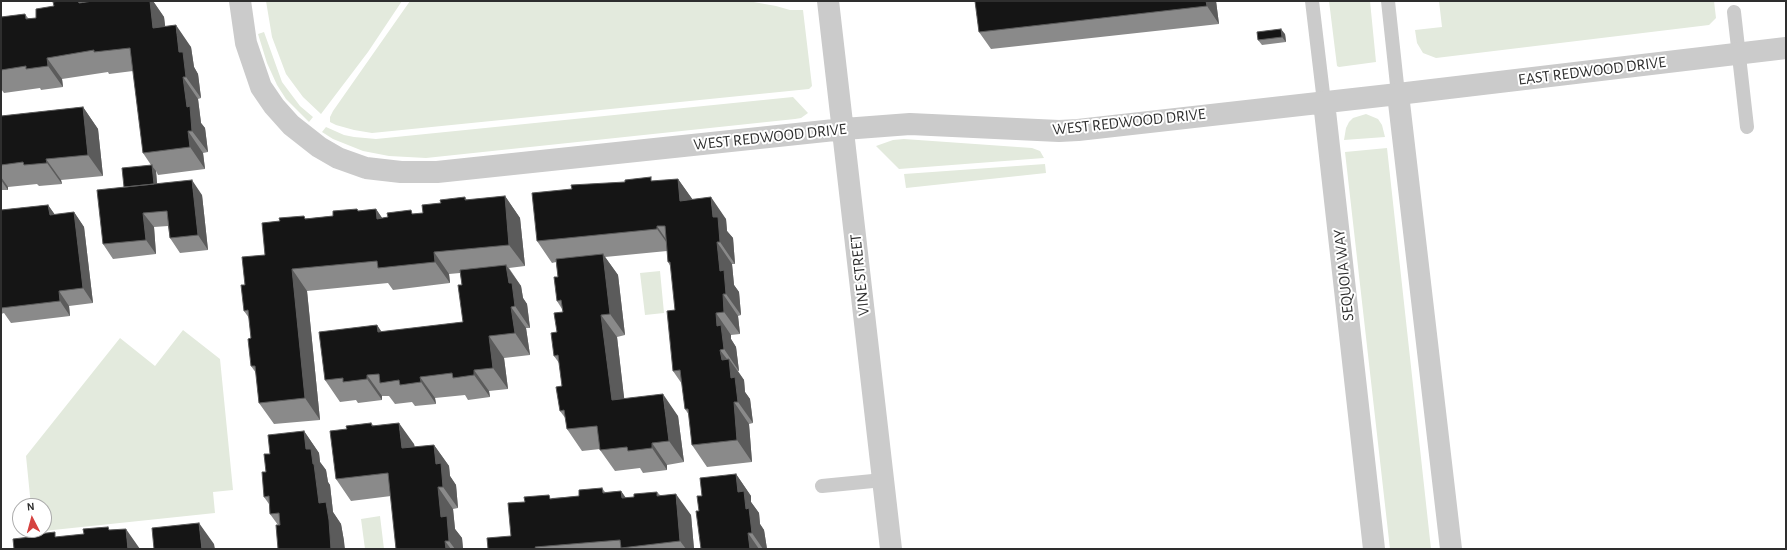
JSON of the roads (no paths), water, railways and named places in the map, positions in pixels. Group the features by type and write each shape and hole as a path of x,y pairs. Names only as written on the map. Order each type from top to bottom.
{"street":[{"name":"WEST REDWOOD DRIVE","path":"240,1 246,43 262,87 274,106 291,125 318,147 338,158 366,168 401,172 437,172 844,128 910,124 1059,131 1398,94"},
{"name":"VINE STREET","path":"828,1 892,549"},
{"name":"EAST REDWOOD DRIVE","path":"1398,94 1786,48"},
{"path":"1398,94 1450,549"},
{"name":"SEQUOIA WAY","path":"1324,102 1374,549"}],"lane":[{"name":"SEQUOIA WAY","path":"1312,1 1324,102"},
{"path":"1388,1 1398,94"},
{"path":"1734,12 1747,127"},
{"path":"822,486 883,480"}]}
